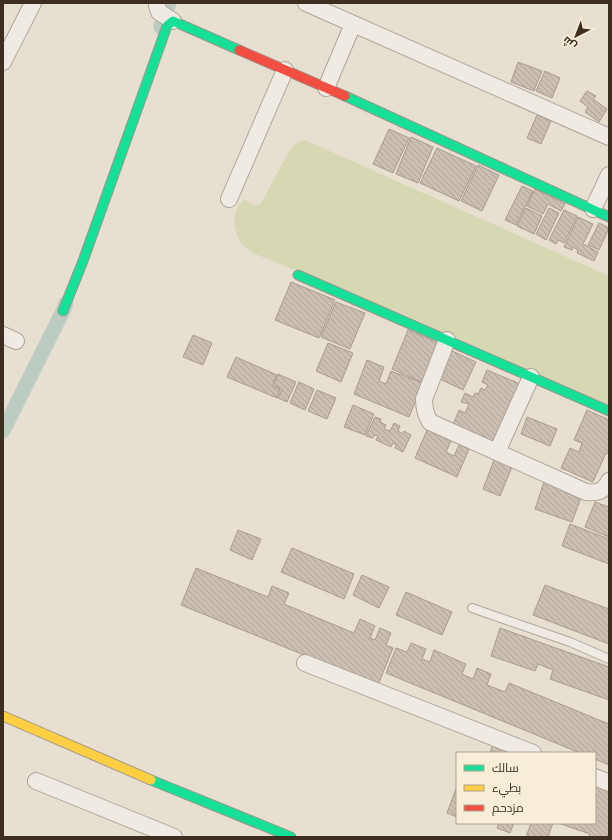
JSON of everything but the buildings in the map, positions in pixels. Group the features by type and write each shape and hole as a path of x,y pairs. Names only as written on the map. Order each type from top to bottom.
{"street":[{"path":"3,62 33,3"},
{"path":"306,3 609,137"},
{"path":"164,14 609,217"},
{"path":"63,311 84,261 166,26 164,14"},
{"path":"326,88 353,24"},
{"path":"229,198 285,70"},
{"path":"593,209 609,175"},
{"path":"298,275 609,411"},
{"path":"447,340 424,399 426,416 430,422 586,492 595,493 607,488"},
{"path":"497,452 531,377"},
{"path":"305,663 530,752"},
{"path":"3,716 155,782 291,837"},
{"path":"596,777 609,783"},
{"path":"36,781 174,837"}],"lane":[{"path":"472,608 570,642 609,658"}],"green space":[{"path":"305,140 609,276 609,405 400,313 253,253 241,242 238,237 235,228 235,214 237,209 242,201 246,200 252,204 260,205 291,148 300,141"}],"waterway":[{"path":"161,27 169,3"},
{"path":"3,431 66,303"}],"traffic: fast":[{"path":"63,311 83,261 167,26 173,21 239,50"},
{"path":"345,96 609,217"},
{"path":"298,275 609,411"},
{"path":"151,780 291,837"}],"traffic: slow":[{"path":"3,716 151,780"}],"traffic: jam":[{"path":"239,50 345,96"}]}
